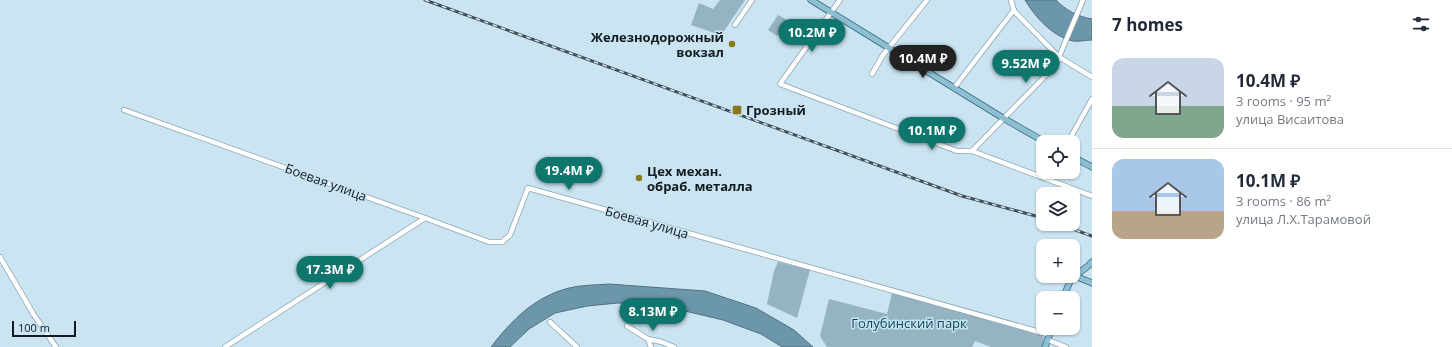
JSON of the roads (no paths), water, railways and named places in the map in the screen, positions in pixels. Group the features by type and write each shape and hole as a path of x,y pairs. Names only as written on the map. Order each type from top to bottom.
{"main road":[{"path":"811,0 1036,137"},
{"path":"1080,160 1092,166"},
{"path":"1080,272 1092,262"},
{"path":"1080,278 1092,283"},
{"path":"1045,347 1050,335"}],"street":[{"path":"736,25 752,0"},
{"path":"840,0 780,84 957,151 972,151 1092,196"},
{"path":"872,74 883,55 927,0"},
{"path":"1011,0 1014,10 1059,57 1092,77"},
{"path":"972,151 1050,72 1059,57 1083,0"},
{"path":"954,88 1014,10"},
{"path":"1072,135 1092,100"},
{"name":"Боевая улица","path":"124,110 489,242 502,242 510,235 528,188 1049,338"},
{"path":"225,347 425,218"},
{"path":"0,257 34,315 56,347"},
{"path":"550,322 577,347"},
{"path":"627,326 648,339 662,342 674,347"},
{"path":"1049,338 1066,347"},
{"path":"648,339 651,347"}],"railway":[{"path":"425,0 962,196 1036,216"},
{"path":"1078,231 1092,236"}],"place":[{"name":"Железнодорожный вокзал","path":"732,44"},
{"name":"Грозный","path":"737,110"},
{"name":"Цех механ. обраб. металла","path":"639,178"}],"park label":[{"name":"Голубинский парк","path":"909,323"}]}
